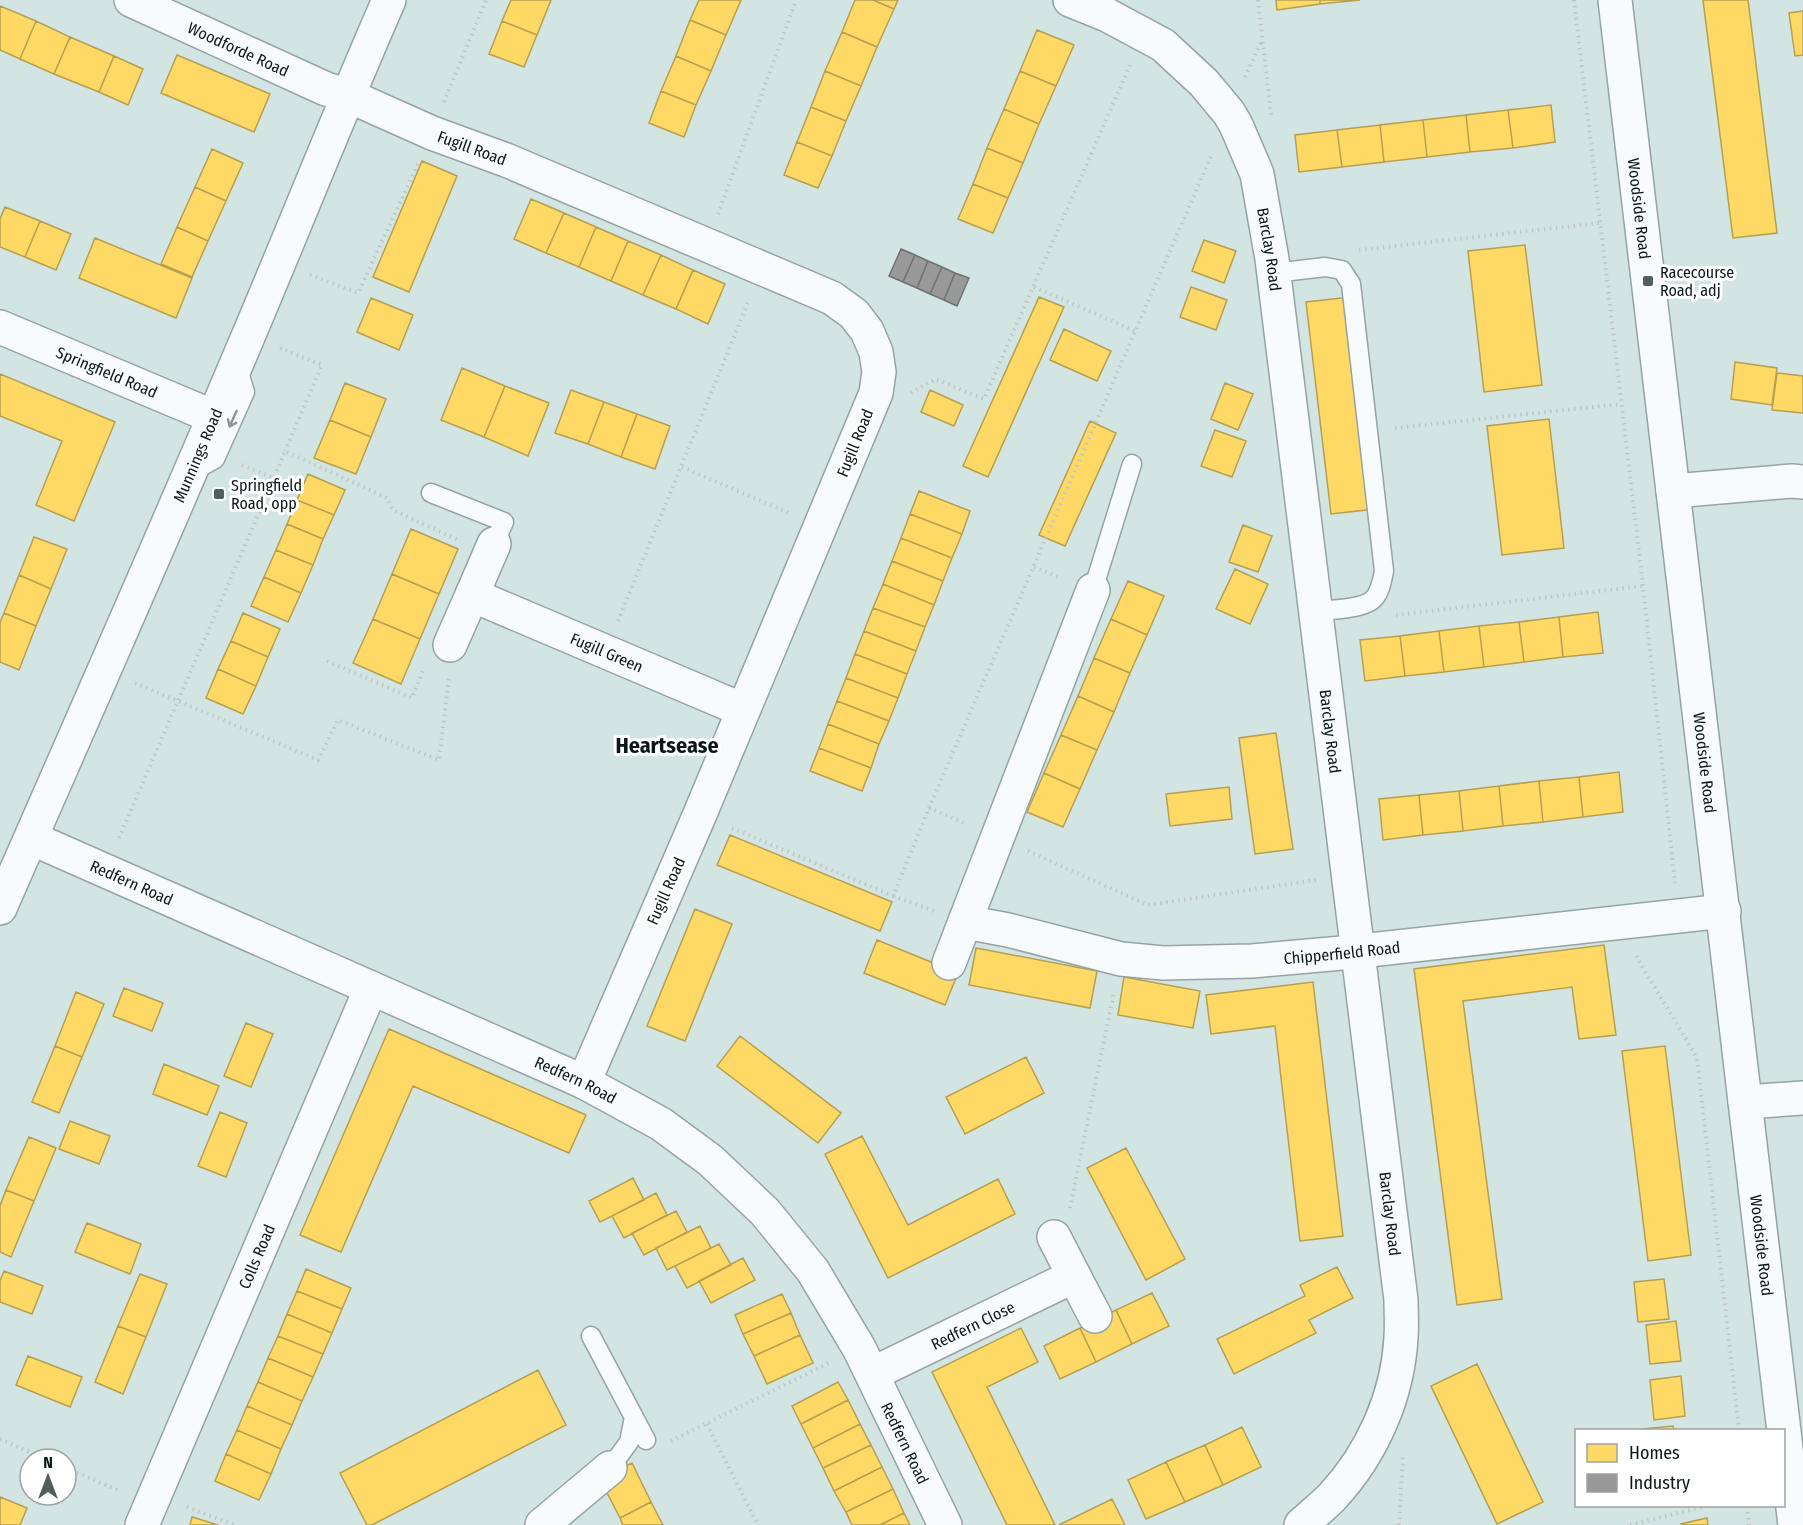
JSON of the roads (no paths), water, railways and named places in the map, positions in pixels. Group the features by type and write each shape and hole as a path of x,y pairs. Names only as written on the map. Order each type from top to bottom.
{"street":[{"name":"Woodforde Road","path":"131,0 326,89 347,95"},
{"name":"Munnings Road","path":"0,908 243,350 347,95 389,0"},
{"name":"Barclay Road","path":"1070,0 1107,15 1163,45 1196,75 1229,113 1257,174 1274,273 1401,1300 1401,1337 1395,1379 1380,1426 1358,1464 1338,1489 1301,1525"},
{"name":"Woodside Road","path":"1615,0 1784,1429"},
{"name":"Fugill Road","path":"347,95 432,133 507,160 832,298 854,314 867,331 876,352 879,372 876,393 700,814 584,1082"},
{"name":"Springfield Road","path":"0,327 214,417"},
{"path":"1673,491 1803,482"},
{"path":"450,645 472,595 479,543"},
{"path":"949,963 1093,590"},
{"name":"Fugill Green","path":"472,595 743,710"},
{"name":"Redfern Road","path":"31,838 584,1082 661,1124 710,1160 765,1212 813,1271 865,1361 945,1525"},
{"name":"Chipperfield Road","path":"965,922 1008,930 1121,959 1163,963 1252,961 1724,912"},
{"name":"Colls Road","path":"149,1508 371,988"},
{"path":"1745,1102 1803,1098"},
{"path":"1054,1237 1095,1316"},
{"name":"Redfern Close","path":"865,1361 1074,1276"},
{"name":"Woodside Road","path":"1785,1440 1795,1525"},
{"path":"542,1525 610,1468"}],"lane":[{"path":"1274,273 1325,267 1342,270 1351,284 1384,571 1381,586 1371,601 1350,608 1315,611"},
{"path":"190,473 214,459 245,392 243,350"},
{"path":"1093,590 1132,464"},
{"path":"431,493 504,522 479,543"},
{"path":"591,1336 646,1440"},
{"path":"610,1468 629,1442 634,1417"}],"place":[{"name":"Racecourse Road, adj","path":"1648,281"},
{"name":"Springfield Road, opp","path":"219,494"}],"district":[{"name":"Heartsease","path":"667,745"}]}
